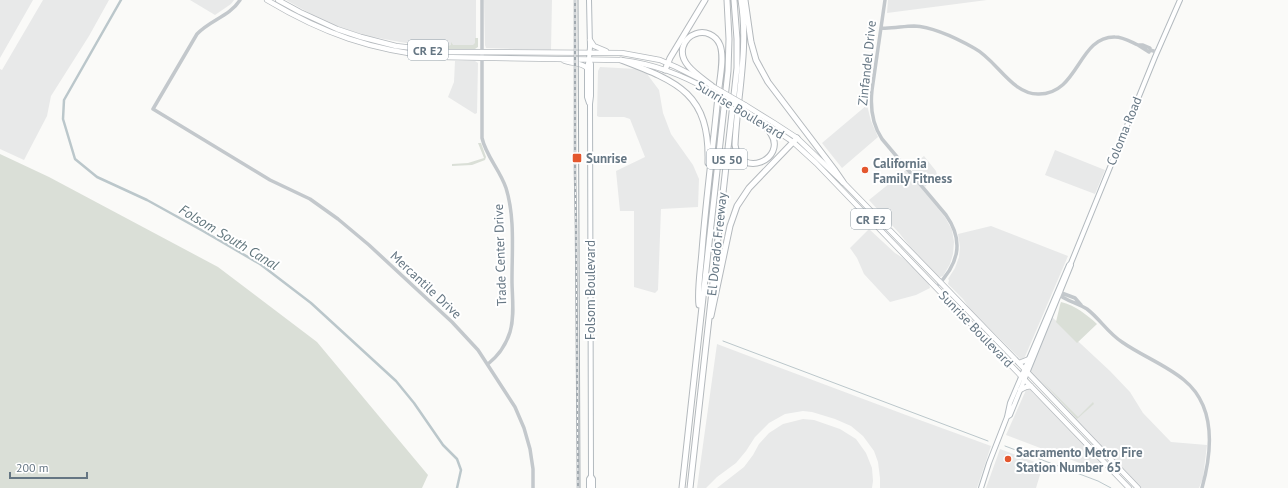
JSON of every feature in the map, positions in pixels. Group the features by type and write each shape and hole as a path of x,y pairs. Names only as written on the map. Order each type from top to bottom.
{"highway":[{"path":"665,70 705,0"},
{"name":"El Dorado Freeway","path":"682,488 728,71 729,39 726,0"},
{"name":"El Dorado Freeway","path":"709,318 737,68 737,39 734,0"},
{"path":"741,0 744,40 735,145 738,156 744,161 754,164 762,162 767,160 772,154 774,139 771,133 744,107"},
{"path":"745,0 751,42 759,68 843,182"},
{"path":"701,314 698,303 721,52 719,43 715,38 706,33 697,33 688,38 684,44 682,50 683,57 685,63 712,89"},
{"path":"621,60 660,75 686,92 695,103 702,116 706,131 708,148 707,198"},
{"path":"690,488 708,324 714,306 730,226 737,206 749,188 795,140"}],"main road":[{"name":"Sunrise Boulevard","path":"267,0 308,23 339,36 372,47 437,58 621,60 644,64 673,72 712,89"},
{"name":"Sunrise Boulevard","path":"278,0 320,22 352,34 374,41 412,49 449,52 610,52 640,56 668,63 774,123 843,182 1138,488"},
{"name":"Folsom Boulevard","path":"589,0 590,52 587,68 587,96 590,104"},
{"name":"Coloma Road","path":"981,488 987,467 1007,417 1010,403 1023,378 1059,293 1068,265 1071,263 1157,52 1180,0"},
{"path":"308,23 320,22"},
{"path":"590,40 596,47 610,52"},
{"path":"363,44 367,42 374,43 374,41"},
{"path":"372,47 376,44 408,50 412,49"},
{"path":"562,59 573,64 582,64 587,68"},
{"name":"Folsom Boulevard","path":"589,59 591,64 591,476 593,479 593,488"},
{"name":"Sunrise Boulevard","path":"795,140 1129,488"},
{"name":"Coloma Road","path":"1026,371 1029,359 1059,293"},
{"path":"1019,363 1029,359"},
{"name":"Coloma Road","path":"1007,417 1010,415 1023,378"},
{"path":"1020,390 1031,386"},
{"path":"1082,438 1088,441 1102,455 1106,455"},
{"name":"Folsom Boulevard","path":"589,488 589,479 591,476"}],"street":[{"name":"Mercantile Drive","path":"240,0 230,12 207,25 197,34 152,108 270,180 302,194 338,219 369,245 438,309 478,350 512,402 524,428 532,459 533,488"},
{"name":"Trade Center Drive","path":"482,0 482,138 505,186 510,205 511,224 512,324 504,345 488,364"},
{"name":"Zinfandel Drive","path":"885,0 871,102 872,116 882,139 944,213 953,226 957,244 956,254 950,270 936,287"},
{"path":"881,28 909,26 923,27 969,45 986,56 1019,88 1028,93 1037,94 1056,91 1065,84 1088,52 1098,42 1108,38 1121,38 1138,45 1148,46 1150,50 1157,52"},
{"path":"1059,293 1075,298 1081,306 1098,318 1120,341 1176,375 1191,386 1207,413 1209,427 1207,464 1202,487"}],"shaded area":[{"path":"0,0 33,0 0,58"},
{"path":"43,0 109,0 89,36 51,96 47,116 24,160 0,149 0,69 2,70"},
{"path":"190,0 234,0 231,4 215,15"},
{"path":"286,0 476,0 476,46 443,48 367,36 320,19"},
{"path":"484,0 552,0 551,50 486,48"},
{"path":"888,0 987,0 887,13"},
{"path":"475,38 478,38 478,47 475,49 442,49 417,46 417,43 448,46 451,45 451,42 453,45 473,45 475,43"},
{"path":"455,61 475,61 478,63 477,113 475,114 448,97 454,82"},
{"path":"600,67 637,69 647,74 659,90 663,113 671,134 693,165 699,179 698,207 661,209 658,290 655,293 634,287 634,211 620,211 616,171 645,157 630,119 624,117 597,116 598,71"},
{"path":"867,105 871,121 878,137 842,168 822,143"},
{"path":"478,143 481,143 486,157 485,160 472,165 452,166 452,164 468,163 484,158"},
{"path":"1055,150 1105,170 1095,194 1045,175"},
{"path":"0,154 49,177 218,267 317,342 428,475 422,488 0,488"},
{"path":"924,156 936,171 938,179 930,181 925,187 910,168"},
{"path":"906,170 945,217 952,230 954,242 953,254 950,264 943,276 940,277 912,249 869,200"},
{"path":"991,226 1068,256 1024,359 1020,359 969,308 963,299 948,284 948,279 955,268 959,257 960,247 958,234"},
{"path":"869,229 918,272 929,284 930,288 916,295 890,302 864,274 857,258 850,248"},
{"path":"1061,302 1076,308 1097,324 1077,343 1056,322"},
{"path":"1052,317 1110,371 1130,392 1143,413 1171,442 1207,445 1203,478 1199,488 1140,488 1030,372"},
{"path":"717,344 991,446 977,488 880,488 878,462 874,451 863,436 851,426 835,419 812,412 803,411 785,414 769,423 755,437 736,463 717,477 706,488 697,488"},
{"path":"1041,380 1078,417 1093,402 1094,404 1077,419"},
{"path":"1028,388 1104,465 1098,470 1006,435"},
{"path":"803,419 814,420 840,429 856,439 866,453 872,468 872,488 717,488 744,467 759,444 769,433 783,424"},
{"path":"1000,449 1043,465 1036,488 986,488"}],"waterway":[{"name":"Folsom South Canal","path":"121,0 64,100 63,119 75,159 97,177 147,200 260,264 311,303 396,381 414,403 443,445 457,459 461,470 457,488"},
{"path":"723,341 988,441"},
{"path":"1005,446 1098,481 1111,488"}],"tram line":[{"path":"578,0 580,488"}],"railway":[{"path":"575,0 578,488"}],"place":[{"name":"Sunrise","path":"577,158"},
{"name":"California Family Fitness","path":"865,170"},
{"name":"Sacramento Metro Fire Station Number 65","path":"1008,459"}]}
